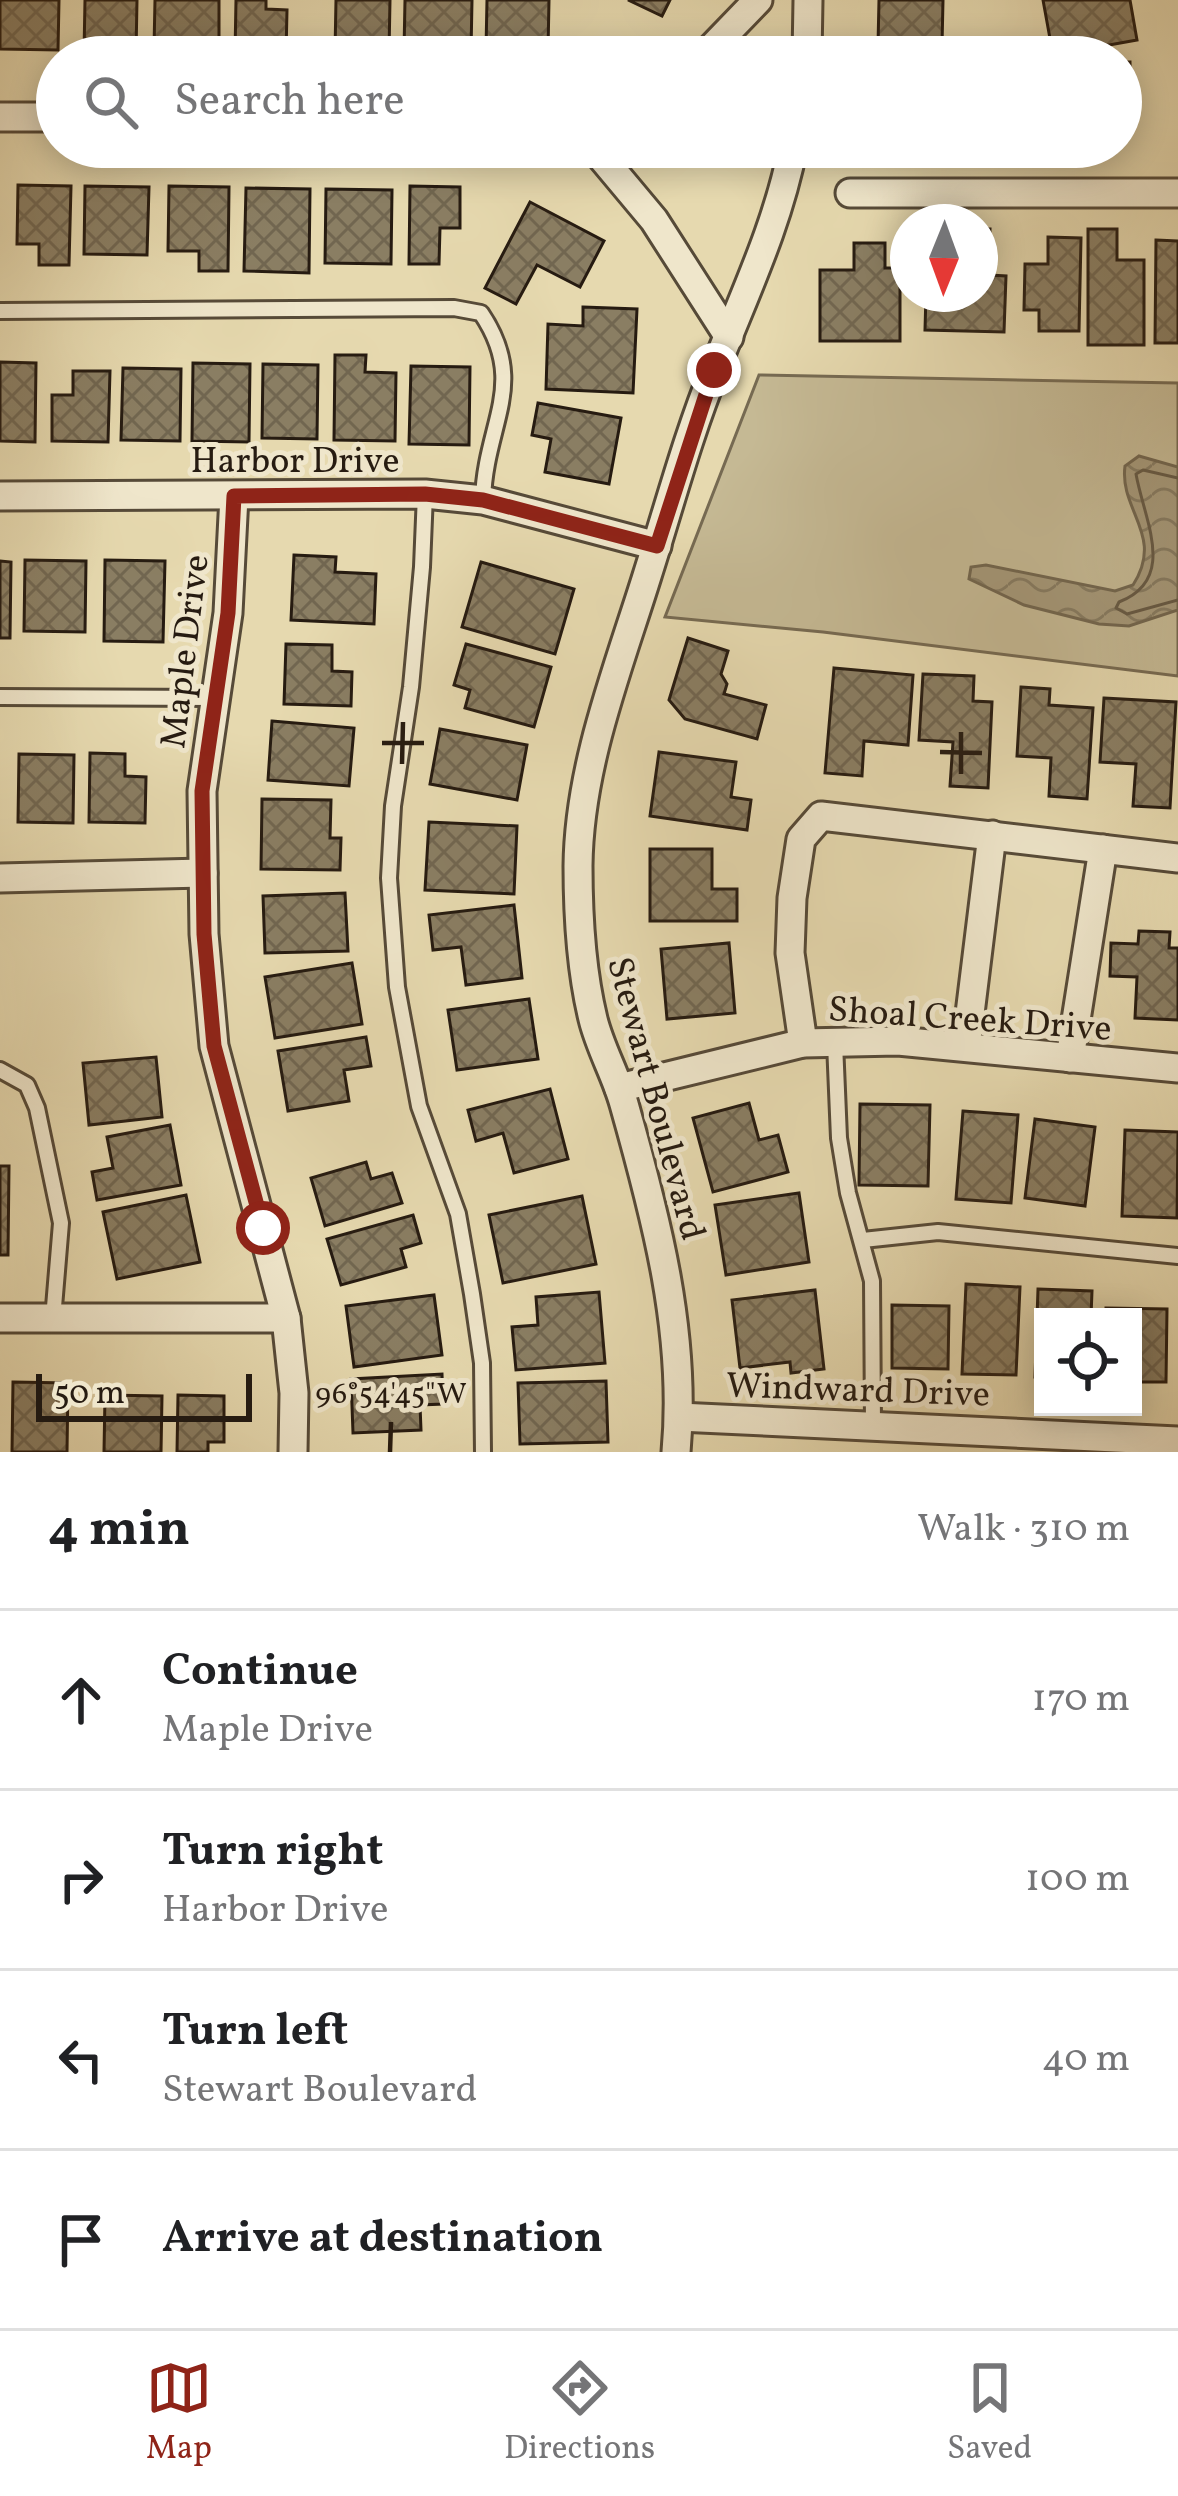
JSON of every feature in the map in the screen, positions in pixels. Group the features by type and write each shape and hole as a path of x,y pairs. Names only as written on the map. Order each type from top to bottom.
{"street":[{"path":"723,36 758,0"},
{"path":"807,36 808,0"},
{"path":"0,117 36,117"},
{"path":"611,168 654,220 729,337"},
{"name":"Stewart Boulevard","path":"676,1452 674,1324 663,1252 620,1088 593,1021 581,943 578,863 596,744 714,370 784,194 789,168"},
{"path":"850,193 1178,193"},
{"name":"Harbor Drive","path":"0,496 425,494 483,500 657,546"},
{"name":"Maple Drive","path":"234,496 228,613 202,791 202,873 214,1046 286,1318 294,1394 293,1452"},
{"path":"803,1043 790,953 793,898 801,839 821,815 1178,858"},
{"path":"966,1046 992,835"},
{"path":"1070,1058 1103,849"},
{"path":"0,878 202,873"},
{"name":"Shoal Creek Drive","path":"620,1088 803,1043 898,1041 1178,1068"},
{"path":"0,1318 286,1318"},
{"name":"Windward Drive","path":"679,1417 1178,1441"}],"lane":[{"path":"0,311 454,308 481,313 499,339 507,371 484,472 483,500"},
{"path":"425,494 422,567 393,806 389,878 397,987 419,1106 458,1214 472,1294 482,1363 483,1452"},
{"path":"0,697 215,698"},
{"path":"835,1043 838,1138 872,1281 880,1430"},
{"path":"0,1070 27,1085 37,1108 62,1223 53,1319"},
{"path":"863,1240 938,1232 1178,1256"}],"shaded area":[{"path":"759,375 1178,383 1178,676 665,617"}],"water":[{"path":"1139,456 1178,467 1178,610 1129,626 1099,624 1024,605 969,579 971,567 986,565 1115,591 1133,585 1142,567 1143,537 1128,497 1125,466"}],"building":[{"path":"0,0 59,0 58,36 36,36 36,50 0,49"},
{"path":"85,0 137,0 136,36 84,36"},
{"path":"155,0 219,0 219,36 154,36"},
{"path":"236,0 266,0 266,9 287,10 286,36 235,36"},
{"path":"336,0 390,0 389,36 335,36"},
{"path":"405,0 472,0 471,36 404,36"},
{"path":"487,0 549,0 548,36 486,36"},
{"path":"628,0 670,0 662,16"},
{"path":"879,0 943,0 942,36 878,36"},
{"path":"1043,0 1130,0 1136,36 1050,36"},
{"path":"18,185 71,186 69,265 39,265 39,244 17,244"},
{"path":"85,186 149,187 147,255 84,254"},
{"path":"169,186 229,187 228,271 199,271 199,251 168,251"},
{"path":"410,186 460,187 460,228 440,228 439,264 409,264"},
{"path":"246,188 310,189 309,273 244,271"},
{"path":"326,189 392,190 391,264 325,263"},
{"path":"530,202 604,241 580,287 537,265 516,304 485,288"},
{"path":"1088,229 1117,229 1117,260 1144,260 1144,345 1088,345"},
{"path":"1048,237 1081,238 1079,331 1039,331 1039,310 1024,310 1025,264 1048,264"},
{"path":"1156,240 1178,241 1178,343 1155,343"},
{"path":"854,243 885,243 890,312 900,312 900,341 820,341 820,270 854,270"},
{"path":"998,276 1006,276 1004,332 925,330 926,312 998,312"},
{"path":"583,307 637,309 633,393 546,389 548,324 583,326"},
{"path":"335,355 366,355 365,372 396,373 395,441 334,440"},
{"path":"0,362 36,363 35,442 0,441"},
{"path":"193,363 250,364 249,442 192,441"},
{"path":"263,364 318,365 317,439 262,438"},
{"path":"411,366 470,367 469,445 409,444"},
{"path":"123,368 181,369 180,441 121,440"},
{"path":"73,371 110,371 108,442 52,441 52,395 73,395"},
{"path":"538,403 621,418 609,484 545,472 551,439 532,435"},
{"path":"294,555 336,557 335,572 376,574 374,624 291,620"},
{"path":"25,560 86,561 85,632 24,631"},
{"path":"105,560 165,561 163,642 104,641"},
{"path":"0,561 11,562 10,638 0,638"},
{"path":"481,562 574,589 555,654 462,627"},
{"path":"688,638 728,651 721,674 727,684 724,694 766,705 757,739 685,719 669,700"},
{"path":"286,644 332,645 332,671 352,672 351,706 284,704"},
{"path":"466,644 551,667 534,727 465,708 470,690 454,685"},
{"path":"834,668 913,675 908,745 864,741 862,776 825,773"},
{"path":"923,674 974,676 973,701 992,702 988,788 950,786 953,742 919,740"},
{"path":"1021,687 1050,689 1049,705 1093,708 1087,799 1049,796 1051,758 1017,756"},
{"path":"1104,698 1176,702 1170,808 1133,806 1136,764 1100,762"},
{"path":"272,721 354,728 349,786 268,780"},
{"path":"440,729 527,745 517,800 430,784"},
{"path":"659,752 736,762 731,797 751,800 747,830 650,816"},
{"path":"90,753 125,754 125,776 146,777 145,823 89,822"},
{"path":"19,754 74,755 73,823 18,822"},
{"path":"262,799 331,800 330,838 341,838 340,870 261,869"},
{"path":"429,822 517,826 514,894 425,890"},
{"path":"650,849 712,849 712,889 737,889 737,921 650,921"},
{"path":"345,893 348,951 265,953 263,896"},
{"path":"514,905 522,978 466,985 461,947 433,950 429,915"},
{"path":"1139,931 1170,932 1169,948 1178,948 1178,1020 1135,1018 1137,977 1110,976 1111,943 1138,944"},
{"path":"729,943 735,1013 667,1019 661,949"},
{"path":"352,963 362,1024 275,1038 265,977"},
{"path":"529,999 538,1059 457,1070 448,1010"},
{"path":"366,1037 371,1066 344,1070 349,1101 288,1111 278,1051"},
{"path":"156,1057 162,1117 89,1125 83,1063"},
{"path":"550,1089 568,1159 514,1173 503,1133 476,1141 468,1110"},
{"path":"749,1103 759,1140 778,1135 788,1172 713,1192 693,1118"},
{"path":"860,1104 930,1105 928,1186 859,1185"},
{"path":"963,1111 1018,1115 1011,1203 956,1199"},
{"path":"1035,1119 1095,1127 1085,1206 1025,1198"},
{"path":"170,1125 181,1185 97,1200 92,1172 113,1168 107,1137"},
{"path":"1125,1130 1178,1132 1177,1218 1122,1216"},
{"path":"366,1162 371,1179 392,1173 402,1203 325,1226 311,1178"},
{"path":"0,1166 9,1166 8,1255 0,1255"},
{"path":"799,1193 809,1262 726,1275 715,1205"},
{"path":"186,1195 200,1262 117,1279 103,1212"},
{"path":"582,1196 596,1264 503,1283 489,1215"},
{"path":"413,1215 421,1243 401,1249 406,1267 341,1285 327,1239"},
{"path":"966,1284 1020,1287 1016,1375 962,1374"},
{"path":"1038,1289 1092,1291 1091,1308 1037,1308"},
{"path":"815,1290 824,1369 791,1373 790,1362 740,1368 732,1300"},
{"path":"599,1292 605,1363 516,1370 512,1327 538,1325 536,1297"},
{"path":"434,1295 442,1355 354,1367 346,1306"},
{"path":"892,1305 949,1306 948,1369 892,1368"},
{"path":"1142,1309 1167,1309 1166,1382 1142,1382"},
{"path":"442,1374 443,1404 420,1405 421,1430 353,1433 351,1379"},
{"path":"606,1381 608,1442 520,1444 518,1383"},
{"path":"13,1382 68,1383 67,1452 12,1452"},
{"path":"105,1395 162,1396 161,1452 104,1452"},
{"path":"178,1395 224,1396 224,1442 208,1442 208,1452 177,1452"}],"route":[{"path":"263,1228 214,1046 204,934 202,791 228,613 234,496 425,494 483,500 657,546 714,370"}]}
